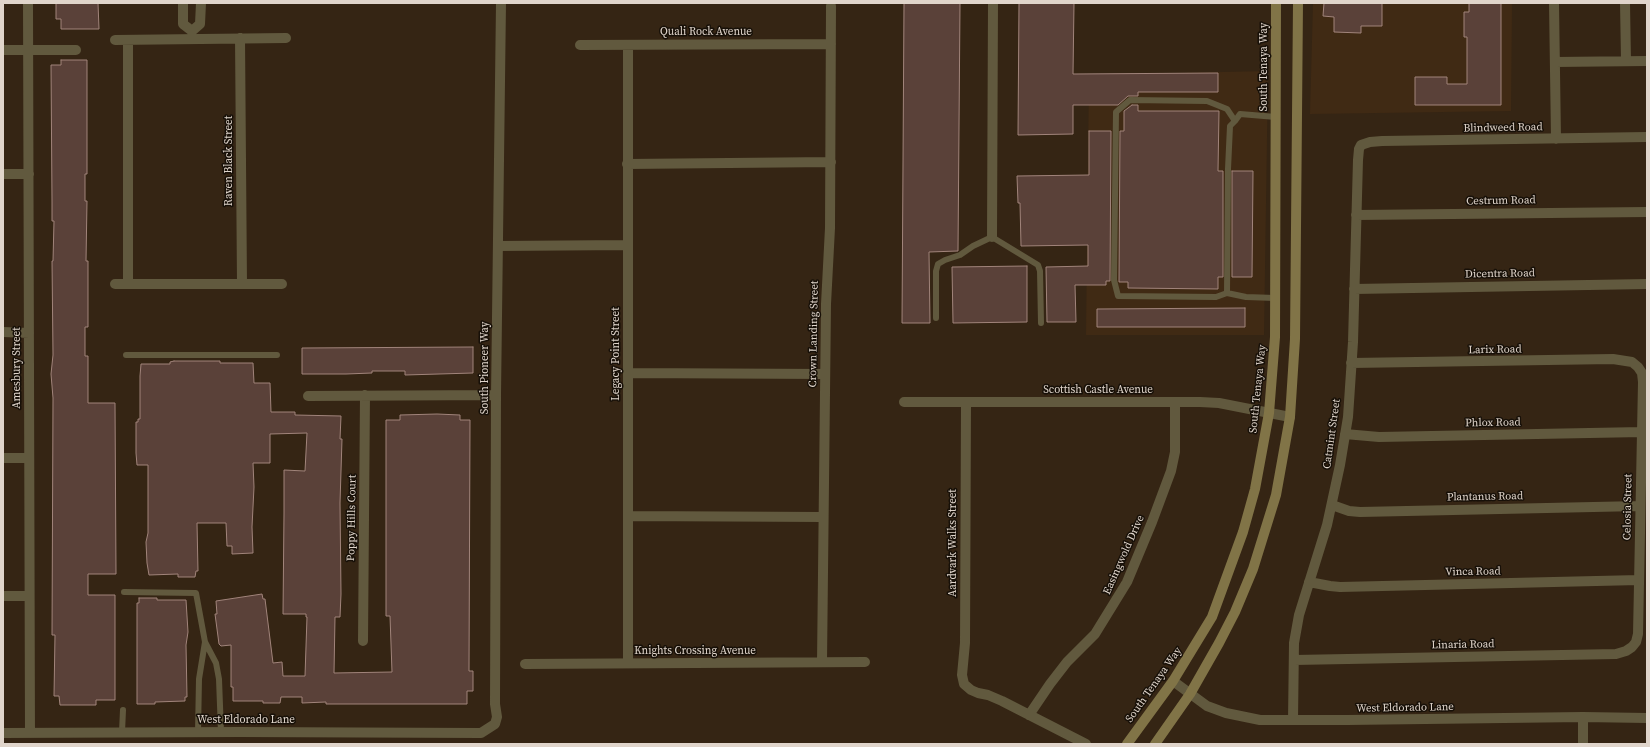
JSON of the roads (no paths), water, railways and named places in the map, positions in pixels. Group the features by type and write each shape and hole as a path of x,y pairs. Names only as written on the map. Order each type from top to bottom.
{"street":[{"name":"Amesbury Street","path":"28,3 30,733"},
{"path":"183,3 183,24 192,35"},
{"path":"192,35 200,24 200,3"},
{"name":"South Pioneer Way","path":"488,730 494,724 497,717 495,704 496,395 501,3"},
{"path":"992,236 993,3"},
{"name":"South Tenaya Way","path":"1127,744 1173,680 1212,617 1233,561 1255,489 1269,413 1275,344 1276,3"},
{"path":"1155,744 1190,694 1223,637 1253,569 1276,495 1290,416 1295,339 1298,3"},
{"path":"1554,3 1556,139"},
{"path":"1625,3 1626,61"},
{"name":"Crown Landing Street","path":"822,662 826,288 830,228 832,4"},
{"path":"115,40 192,35 240,38 286,38"},
{"name":"Raven Black Street","path":"240,38 242,284"},
{"path":"128,40 128,284"},
{"name":"Quali Rock Avenue","path":"580,45 831,44"},
{"name":"Legacy Point Street","path":"628,45 628,664"},
{"path":"3,50 76,50"},
{"path":"1555,62 1647,61"},
{"name":"Blindweed Road","path":"1361,145 1370,142 1382,141 1647,137"},
{"name":"Catmint Street","path":"1293,720 1294,643 1299,615 1332,505 1348,416 1359,149 1361,145"},
{"path":"627,164 831,162"},
{"path":"3,174 29,174"},
{"name":"Cestrum Road","path":"1356,215 1647,212"},
{"path":"498,246 628,245"},
{"path":"115,284 282,284"},
{"name":"Dicentra Road","path":"1354,289 1647,284"},
{"path":"3,332 29,333"},
{"name":"Larix Road","path":"1351,363 1625,360 1632,362 1638,367"},
{"name":"Celosia Street","path":"1632,647 1636,642 1638,634 1643,382 1642,374 1638,367"},
{"path":"628,373 825,374"},
{"name":"Poppy Hills Court","path":"363,641 365,395"},
{"path":"308,396 496,395"},
{"name":"Scottish Castle Avenue","path":"904,402 1219,403 1290,416"},
{"name":"Aardvark Walks Street","path":"966,402 965,643 962,675 964,684 971,690 988,695 1029,715"},
{"name":"Easingwold Drive","path":"1029,715 1067,662 1095,634 1127,582 1171,471 1174,452 1175,402"},
{"name":"Phlox Road","path":"1345,434 1379,437 1642,432"},
{"path":"3,458 29,458"},
{"name":"Plantanus Road","path":"1332,505 1349,511 1360,512 1640,506"},
{"path":"628,516 823,517"},
{"name":"Vinca Road","path":"1309,582 1340,587 1639,580"},
{"path":"3,596 29,596"},
{"name":"Linaria Road","path":"1294,660 1616,654 1626,651 1632,647"},
{"name":"Knights Crossing Avenue","path":"525,664 865,662"},
{"name":"West Eldorado Lane","path":"1173,680 1207,706 1226,713 1260,720 1583,717 1647,718"},
{"path":"1029,715 1086,744"},
{"path":"1583,717 1583,744"},
{"name":"West Eldorado Lane","path":"3,733 221,732 481,734 488,730"}],"lane":[{"path":"1235,121 1227,110 1207,101 1130,100 1116,112 1114,280 1118,296 1216,298 1227,293 1246,297 1275,298"},
{"path":"1227,293 1228,169 1230,126 1240,114 1276,117"},
{"path":"936,318 936,271 938,264 945,260 960,256 973,246 992,236 1038,264 1040,271 1042,323"},
{"path":"126,355 277,354"},
{"path":"124,592 196,593 205,642 216,663 219,679 221,732"},
{"path":"198,732 199,679 205,642"},
{"path":"122,732 123,710"}]}
